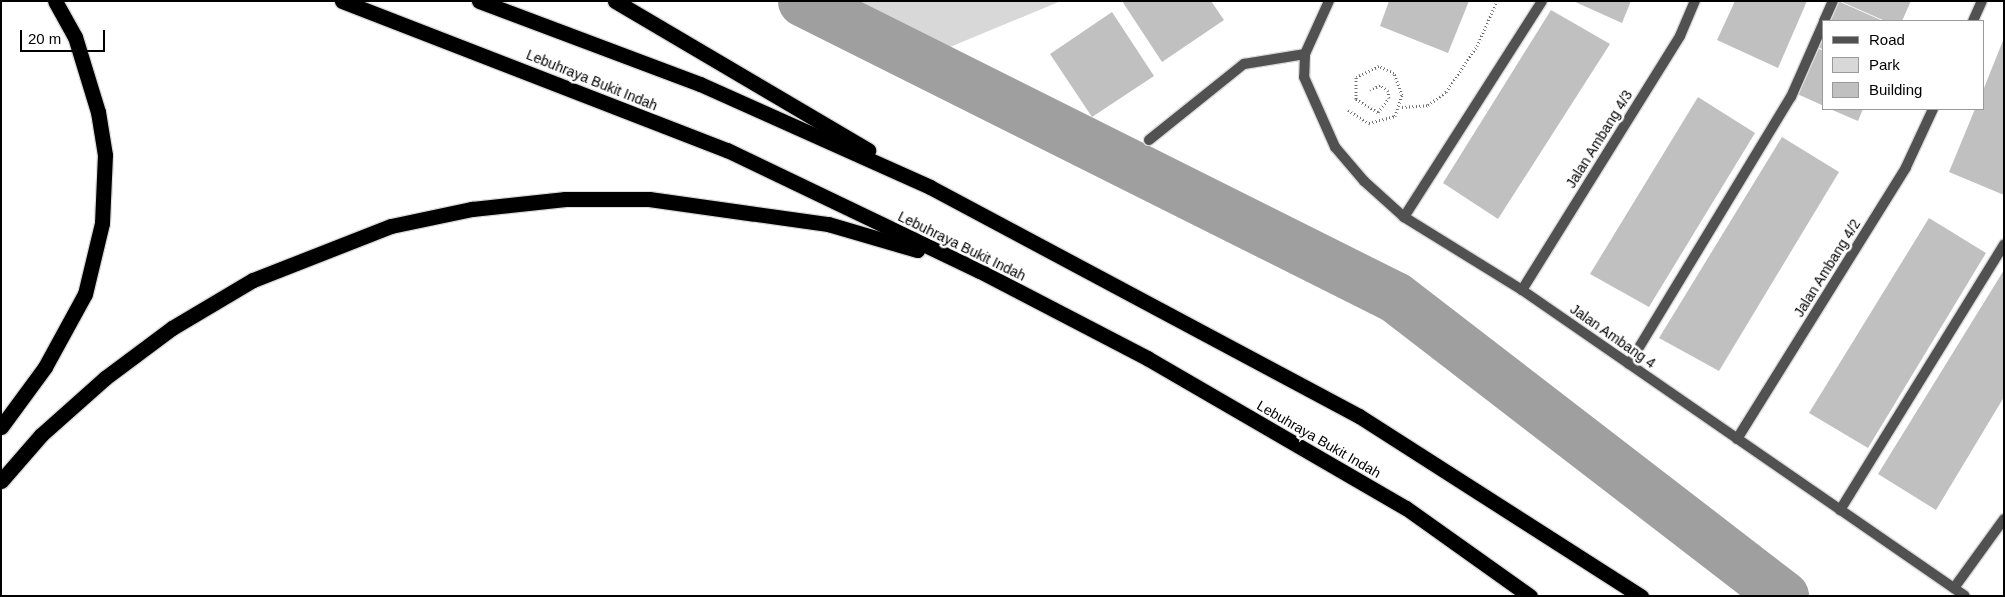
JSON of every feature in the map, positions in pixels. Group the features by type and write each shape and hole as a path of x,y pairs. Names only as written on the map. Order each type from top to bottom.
{"highway":[{"path":"1,427 74,316 94,268 102,223 105,155 98,112 78,46 55,1"},
{"name":"Lebuhraya Bukit Indah","path":"342,1 727,150 980,271 1147,358 1406,508 1530,596"},
{"path":"480,1 700,84 930,187"},
{"path":"615,1 930,187 1359,416 1641,596"},
{"path":"1,481 41,435 105,378 172,328 253,280 391,226 472,208 565,199 649,198 828,224 980,271"}],"street":[{"path":"1149,140 1244,64 1305,54 1328,1"},
{"path":"1404,217 1542,1"},
{"name":"Jalan Ambang 4/3","path":"1522,290 1680,36 1695,1"},
{"path":"1825,20 1833,1"},
{"path":"1972,20 1982,1"},
{"path":"1629,364 1791,97 1822,27"},
{"name":"Jalan Ambang 4","path":"1305,54 1304,77 1335,146 1364,182 1404,217 1522,290 1965,596"},
{"name":"Jalan Ambang 4/2","path":"1737,439 1906,166 1932,110"},
{"path":"1840,510 2004,244"},
{"path":"1954,588 2004,520"}],"path":[{"path":"1402,107 1428,105 1446,92 1477,46 1497,1"},
{"path":"1348,110 1370,123 1395,116 1402,107 1400,83 1387,69 1379,66 1356,77 1356,99 1378,112 1389,98 1388,91 1380,86 1370,90"}],"green space":[{"path":"831,1 1061,1 938,52"}],"building":[{"path":"1122,1 1211,1 1224,20 1162,62"},
{"path":"1389,1 1469,1 1448,53 1380,26"},
{"path":"1573,1 1631,1 1622,23"},
{"path":"1735,1 1807,1 1778,68 1717,40"},
{"path":"1838,1 1881,20 1828,20"},
{"path":"1840,1 1911,1 1902,20 1883,20"},
{"path":"1551,10 1610,44 1498,219 1443,183"},
{"path":"1112,12 1154,76 1092,117 1050,54"},
{"path":"1822,33 1822,49 1816,46"},
{"path":"2004,38 2004,195 1949,172 1975,110 1985,110 1985,86"},
{"path":"1815,47 1822,50 1822,105 1795,93"},
{"path":"1698,97 1755,133 1649,307 1590,274"},
{"path":"1832,110 1863,110 1858,121"},
{"path":"1782,137 1839,172 1719,371 1659,338"},
{"path":"1929,218 1986,253 1868,448 1809,413"},
{"path":"2004,270 2004,397 1936,510 1878,474"}],"waterway":[{"path":"803,1 1395,297 1783,596"}]}
